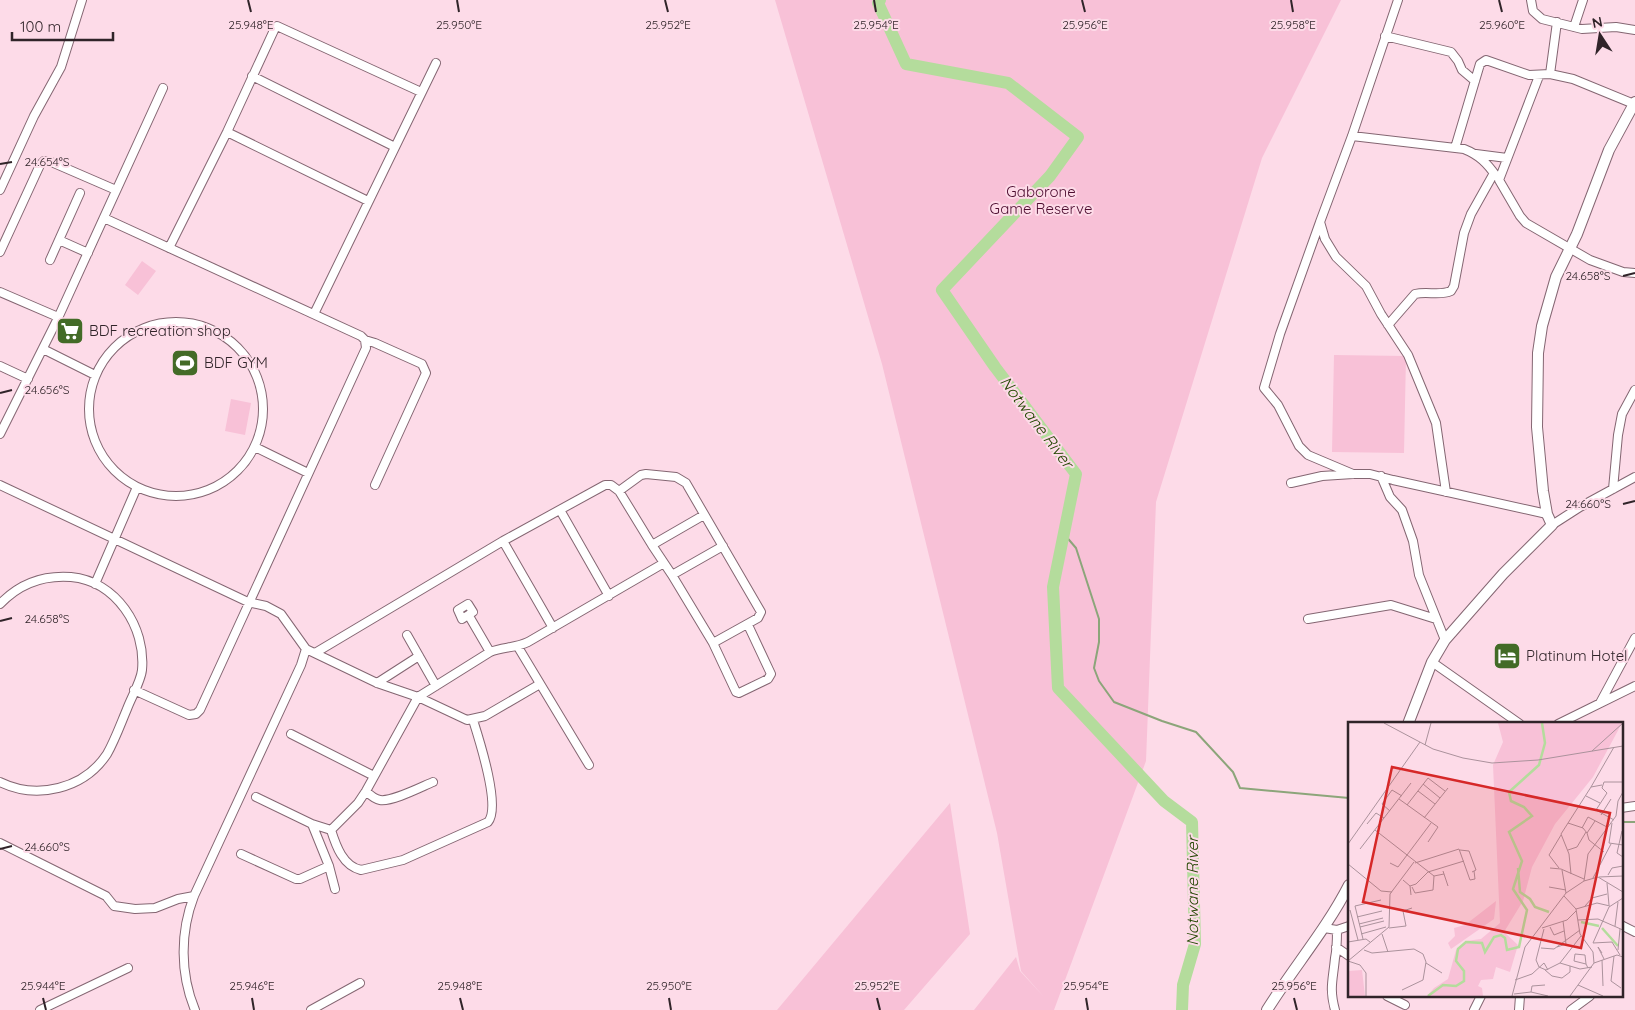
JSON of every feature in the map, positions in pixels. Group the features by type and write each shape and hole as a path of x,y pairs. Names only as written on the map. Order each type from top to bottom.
{"street":[{"path":"0,190 34,116 62,67 82,0"},
{"path":"1353,474 1308,455 1299,446 1278,405 1264,388 1398,0"},
{"path":"1531,0 1533,11 1542,19 1587,29 1616,27 1635,30"},
{"path":"1574,27 1583,0"},
{"path":"1550,74 1557,22"},
{"path":"169,248 277,26 421,92"},
{"path":"1385,36 1450,52 1462,70 1475,81"},
{"path":"1455,148 1480,64 1484,61 1489,60 1530,75 1550,74 1573,79 1634,103 1609,150 1571,248 1556,277 1542,326 1538,353 1539,457 1548,514 1552,524"},
{"path":"314,314 436,63"},
{"path":"252,76 395,147"},
{"path":"1388,325 1415,294 1451,291 1454,286 1464,233 1471,214 1497,177 1507,158 1538,76"},
{"path":"0,434 43,349 163,88"},
{"path":"227,132 368,201"},
{"path":"1352,136 1455,148 1507,158"},
{"path":"1474,153 1486,162 1520,216 1526,222 1601,264 1623,272 1635,273"},
{"path":"0,252 40,165 44,161 49,161 116,190"},
{"path":"50,260 80,193"},
{"path":"104,218 314,314 361,336 365,340 375,342 422,364 426,373 375,485"},
{"path":"1320,222 1325,239 1336,257 1366,286 1408,355 1436,423 1446,492"},
{"path":"59,240 88,253"},
{"path":"0,292 58,317"},
{"path":"174,322 194,324 212,330 230,340 244,354 255,370 262,389 264,409 262,428 255,447 246,462 234,475 220,485 204,492 187,496 170,496 153,494 137,487 121,477 107,464 97,448 88,412 90,393 95,375 105,357 119,343 135,332 145,328 174,322"},
{"path":"134,690 189,716 196,714 200,710 366,348 365,340"},
{"path":"43,349 95,375"},
{"path":"0,366 28,379"},
{"path":"1612,489 1622,414 1635,390"},
{"path":"255,447 308,473"},
{"path":"619,491 641,475 651,474 676,477 686,483 760,610 760,617 713,643"},
{"path":"1291,483 1322,476 1370,474 1548,514"},
{"path":"1381,476 1390,497 1402,510 1413,542 1419,575 1446,640"},
{"path":"1409,722 1432,662 1446,640 1503,574 1552,524 1635,477"},
{"path":"314,653 502,541 605,485 611,484 619,491 672,575 713,643 737,692 742,692 768,679 771,672 748,625"},
{"path":"0,485 248,602 266,606 281,614 306,649 377,683 418,697 468,720 485,716 540,684"},
{"path":"95,584 137,487"},
{"path":"560,510 608,596"},
{"path":"652,546 704,515"},
{"path":"502,541 553,628"},
{"path":"672,575 722,546"},
{"path":"331,830 358,804 418,697 490,652 500,648 518,647 664,563"},
{"path":"0,604 15,591 43,578 59,576 95,584 116,598 127,610 139,639 142,671 107,753 97,766 85,776 64,787 40,791 24,790 0,782"},
{"path":"1308,619 1391,605 1436,618"},
{"path":"468,616 490,652"},
{"path":"406,635 436,686"},
{"path":"1600,703 1635,638"},
{"path":"518,647 588,764"},
{"path":"195,1010 186,984 183,945 186,915 301,665 306,649"},
{"path":"377,683 419,656"},
{"path":"1432,662 1517,722"},
{"path":"1562,722 1635,686"},
{"path":"331,830 336,845 346,862 355,869 361,870 403,860 488,822 493,814 490,780 473,720"},
{"path":"291,734 374,776"},
{"path":"366,791 380,800 392,798 433,782"},
{"path":"256,796 312,824 331,830"},
{"path":"1622,808 1635,806"},
{"path":"312,824 329,866 335,889"},
{"path":"0,843 106,896 114,906 135,909 155,908 178,899 194,896"},
{"path":"241,854 296,879 329,866"},
{"path":"1267,1010 1324,928 1348,887"},
{"path":"1324,928 1337,930 1348,926"},
{"path":"1622,926 1635,932"},
{"path":"1336,1010 1331,989 1337,930"},
{"path":"1336,947 1348,955"},
{"path":"40,1010 128,968"},
{"path":"311,1010 360,983"},
{"path":"1391,998 1406,1005"},
{"path":"1474,1010 1479,998"},
{"path":"1574,1008 1587,998"}],"green space":[{"name":"Gaborone Game Reserve","path":"775,0 1341,0 1262,158 1156,502 1146,761 1054,1010 974,1010 1016,957 1020,971 1044,997 1021,971 997,833 882,364"},
{"path":"142,261 156,271 138,295 125,285"},
{"path":"1334,355 1406,356 1404,453 1332,452"},
{"path":"231,399 251,403 245,435 225,431"},
{"path":"950,803 970,934 904,1010 777,1010"}],"waterway":[{"name":"Notwane River","path":"880,0 878,3 906,64 1008,83 1078,137 1050,176 942,290 995,367 1076,474 1053,587 1058,688 1164,801 1192,822 1195,944 1183,985 1182,1010"},
{"path":"1064,534 1076,548 1099,619 1099,642 1094,668 1099,681 1114,702 1196,732 1233,772 1240,788 1348,798"},
{"path":"1622,822 1635,822"}],"place":[{"name":"BDF recreation shop","path":"70,331"},
{"name":"BDF GYM","path":"185,363"},
{"name":"Platinum Hotel","path":"1507,656"}]}
